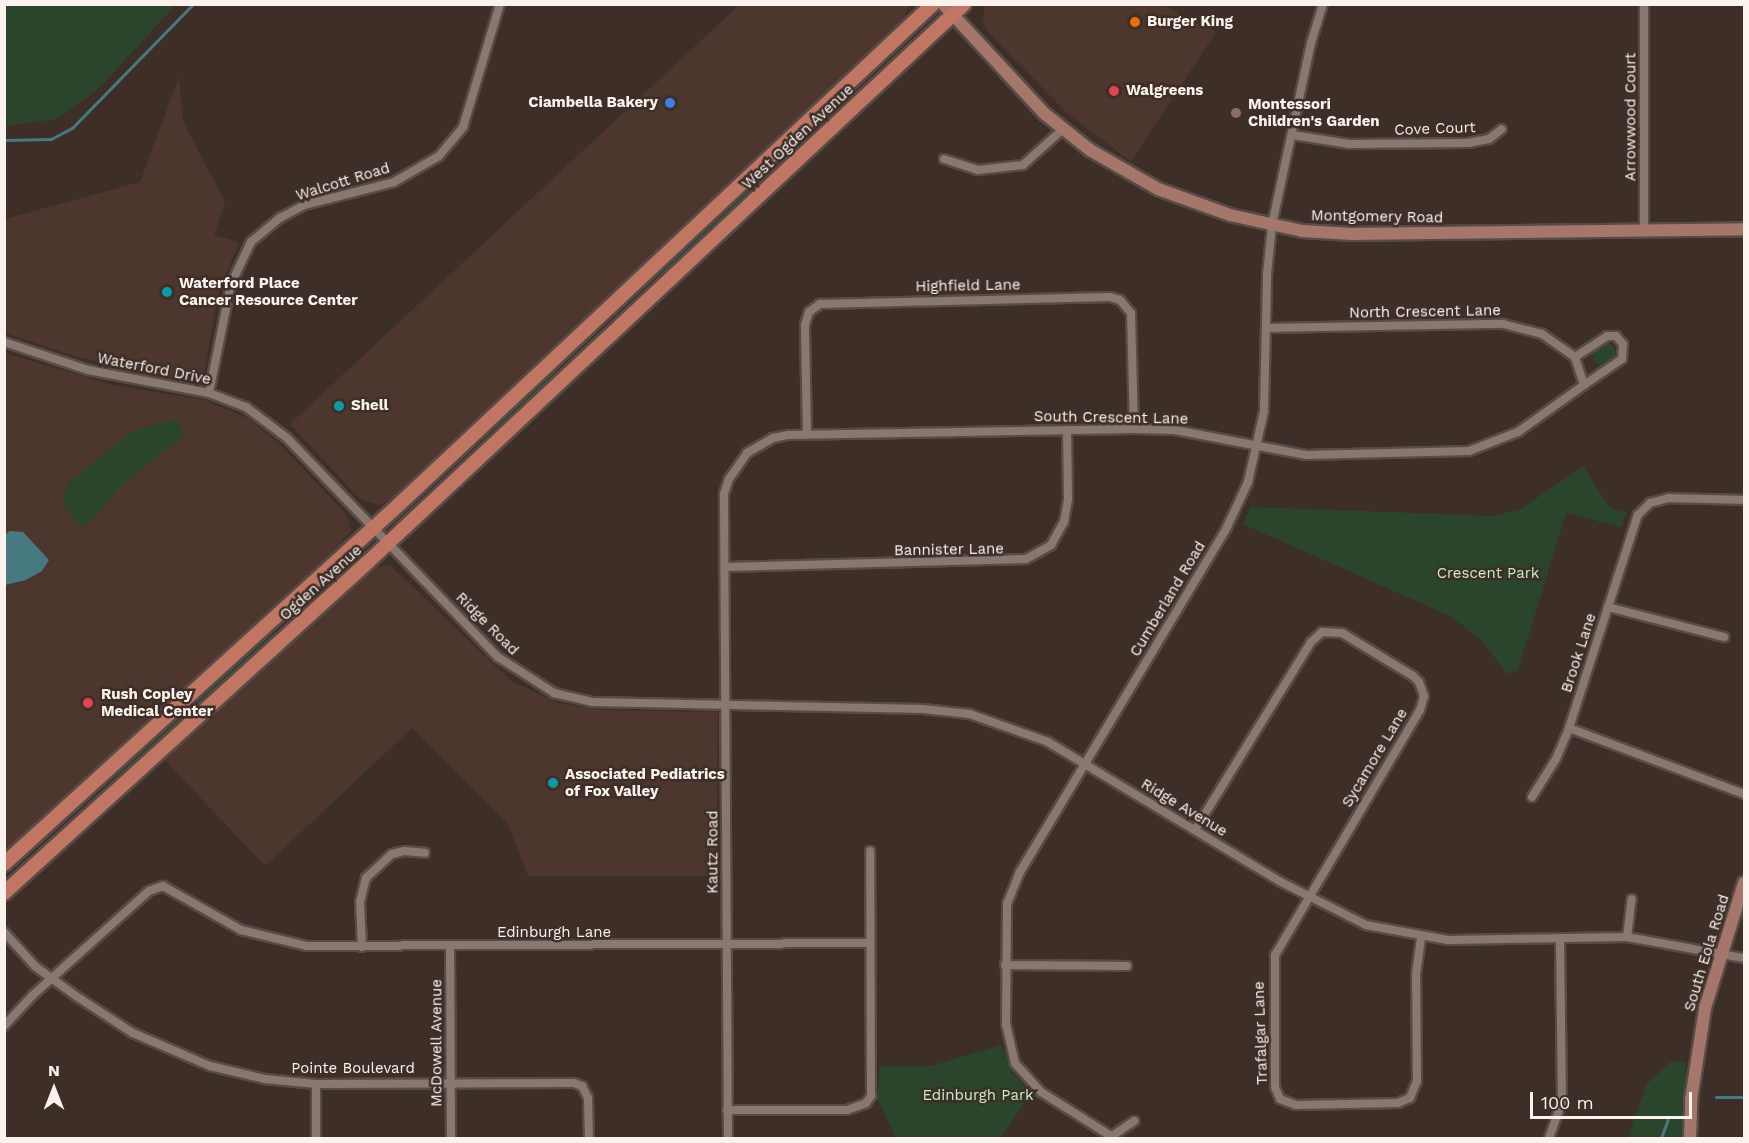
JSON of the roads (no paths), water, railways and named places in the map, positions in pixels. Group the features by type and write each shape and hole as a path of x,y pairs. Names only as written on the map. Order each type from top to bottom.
{"main road":[{"name":"West Ogden Avenue","path":"645,274 933,4"},
{"name":"West Ogden Avenue","path":"656,294 948,10 963,4"},
{"path":"645,274 656,294"},
{"name":"Ogden Avenue","path":"4,864 375,527 645,274"},
{"name":"Ogden Avenue","path":"4,893 390,542 656,294"}],"street":[{"name":"Walcott Road","path":"209,393 231,284 251,242 280,218 304,205 394,182 440,156 463,127 469,112 500,4"},
{"name":"Arrowwood Court","path":"1644,4 1644,231"},
{"name":"Cumberland Road","path":"1134,1121 1113,1137 1041,1092 1021,1072 1007,1038 1005,915 1011,890 1227,527 1248,482 1264,411 1272,225 1320,6"},
{"name":"Montgomery Road","path":"948,10 1063,129 1113,165 1158,189 1230,215 1272,225 1353,234 1744,229"},
{"path":"944,159 967,168 1012,167 1034,159 1063,129"},
{"name":"Cove Court","path":"1293,135 1349,144 1468,143 1489,139 1502,129"},
{"name":"Highfield Lane","path":"807,434 806,326 814,307 830,302 1087,298 1120,300 1131,313 1134,429"},
{"name":"North Crescent Lane","path":"1266,328 1503,324 1542,334 1575,357"},
{"name":"South Crescent Lane","path":"724,494 729,479 747,453 773,438 807,434 1175,429 1306,455 1469,451 1518,432 1622,359 1623,344 1616,336 1606,336 1575,357"},
{"name":"Waterford Drive","path":"4,342 88,370 209,393 246,407 277,429 390,542"},
{"path":"1575,357 1584,385"},
{"name":"Bannister Lane","path":"725,567 1026,559 1051,545 1064,522 1068,500 1067,430"},
{"name":"Kautz Road","path":"724,494 728,1138"},
{"name":"Brook Lane","path":"1532,797 1556,759 1569,728 1633,527 1644,507 1669,498 1744,500"},
{"name":"Ridge Road","path":"390,542 498,657 536,684 592,702 725,705"},
{"path":"1608,607 1724,638"},
{"name":"Sycamore Lane","path":"1195,830 1311,642 1322,632 1342,633 1413,676 1419,682 1424,696 1420,710 1307,897"},
{"name":"Ridge Avenue","path":"725,705 932,710 970,714 1023,731 1085,764 1307,897 1358,922 1421,938 1627,938 1744,958"},
{"path":"1569,728 1744,794"},
{"path":"362,947 360,902 369,873 392,854 404,851 425,853"},
{"path":"727,1110 847,1110 866,1103 873,1085 870,851"},
{"name":"South Eola Road","path":"1690,1138 1700,1035 1720,953 1744,883"},
{"name":"Edinburgh Lane","path":"4,1026 149,891 163,886 220,921 260,937 306,946 870,943"},
{"name":"Trafalgar Lane","path":"1307,897 1278,946 1272,966 1275,1087 1280,1099 1296,1105 1398,1103 1410,1098 1417,1081 1416,974 1421,938"},
{"path":"1627,938 1632,898"},
{"name":"Pointe Boulevard","path":"4,932 52,979 133,1033 183,1056 239,1074 315,1084 565,1082 582,1086 588,1098 589,1138"},
{"path":"1549,1138 1562,1103 1560,939"},
{"name":"McDowell Avenue","path":"450,947 451,1138"},
{"path":"1005,966 1127,966"},
{"path":"315,1084 316,1138"}],"water":[{"path":"10,531 23,532 49,560 42,571 26,580 5,585 5,534"}],"waterway":[{"path":"4,140 51,139 72,128 193,4"},
{"path":"1716,1097 1744,1097"},
{"path":"1661,1138 1668,1119"}],"place":[{"name":"Burger King","path":"1135,22"},
{"name":"Walgreens","path":"1114,91"},
{"name":"Ciambella Bakery","path":"670,103"},
{"name":"Montessori Children's Garden","path":"1236,113"},
{"name":"Waterford Place Cancer Resource Center","path":"167,292"},
{"name":"Shell","path":"339,406"},
{"name":"Rush Copley Medical Center","path":"88,703"},
{"name":"Associated Pediatrics of Fox Valley","path":"553,783"}],"park label":[{"name":"Crescent Park","path":"1488,574"},
{"name":"Edinburgh Park","path":"978,1096"}]}
